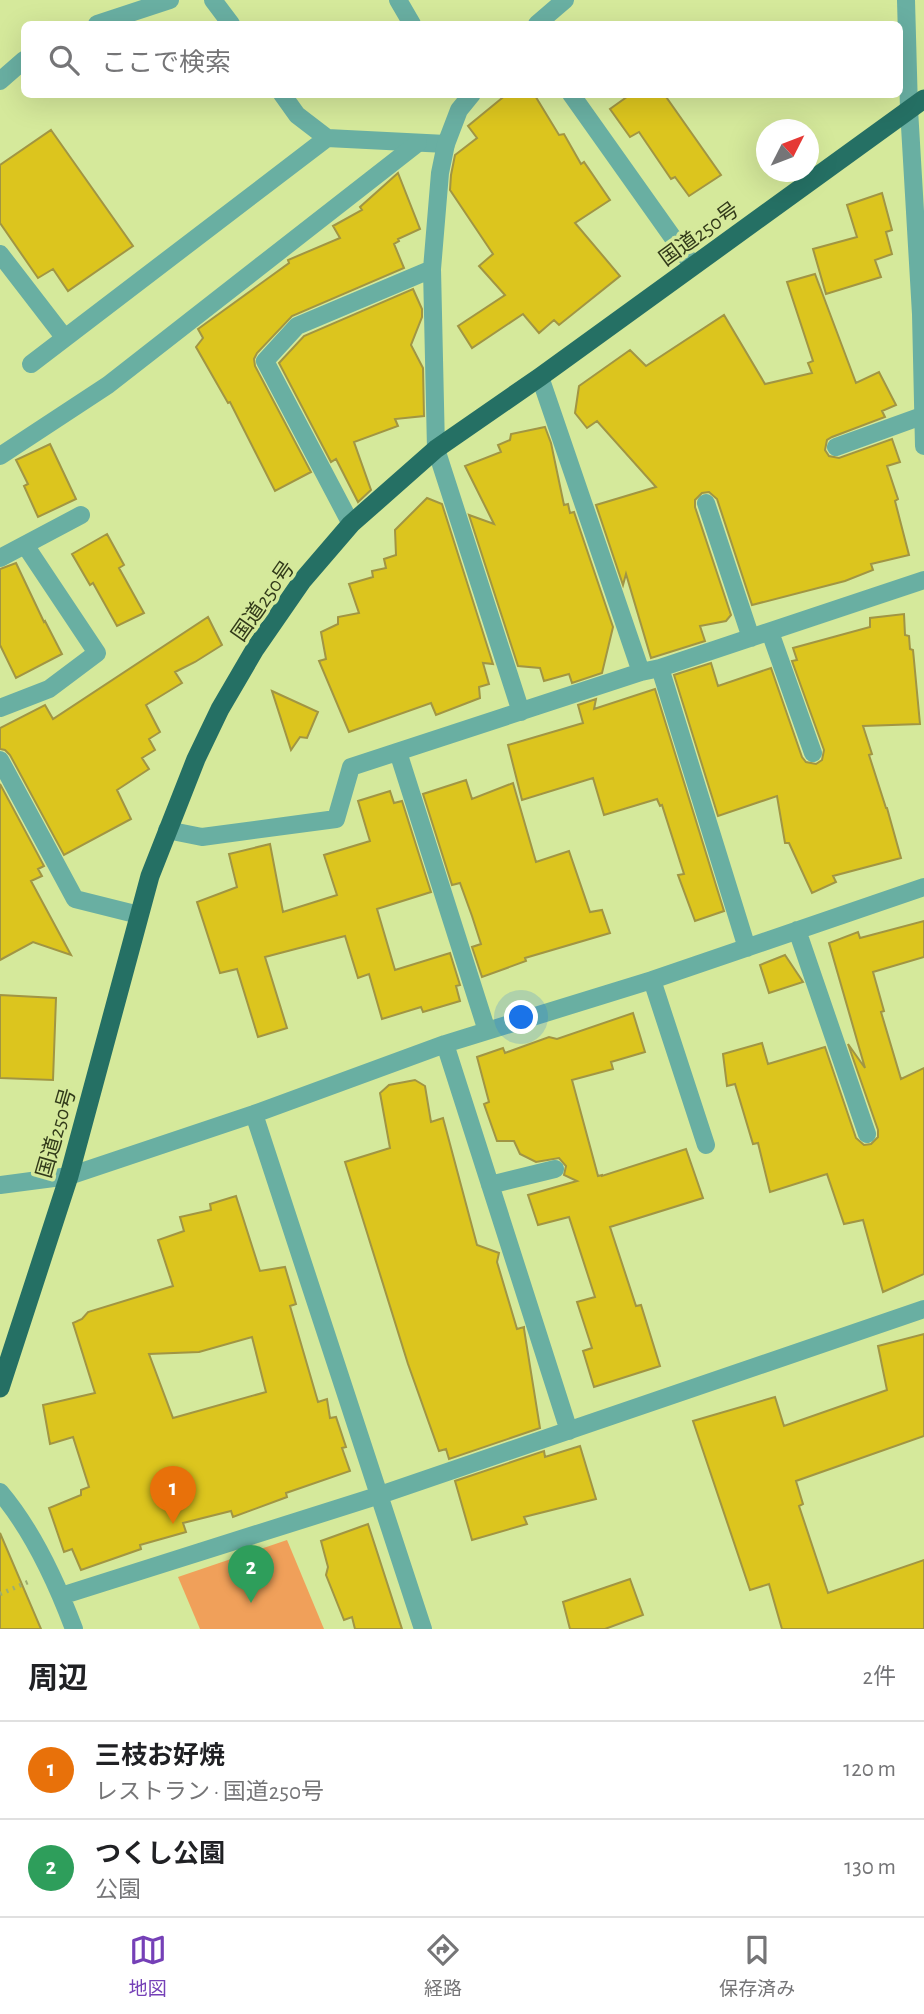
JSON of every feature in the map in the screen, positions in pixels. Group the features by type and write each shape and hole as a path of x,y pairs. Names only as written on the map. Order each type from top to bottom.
{"highway":[{"name":"国道250号","path":"0,1388 69,1176 150,876 167,830 220,709 255,649 302,581 351,524 436,449 540,377 916,104"}],"street":[{"path":"106,21 170,0"},
{"path":"213,0 229,21"},
{"path":"398,0 410,21"},
{"path":"540,21 565,0"},
{"path":"906,0 916,104 924,446"},
{"path":"0,80 21,62"},
{"path":"285,98 297,114 327,138 446,144"},
{"path":"574,98 693,266"},
{"path":"455,102 440,173 432,268 436,449 521,712"},
{"path":"31,364 327,138"},
{"path":"0,456 108,385 418,143"},
{"path":"0,254 64,337"},
{"path":"351,524 265,361 297,326 432,268"},
{"path":"540,377 641,673"},
{"path":"836,447 922,416"},
{"path":"706,503 751,638"},
{"path":"0,558 81,515"},
{"path":"0,708 49,689 97,653 25,545"},
{"path":"167,830 202,837 336,819 351,767 924,580"},
{"path":"770,632 813,753"},
{"path":"660,668 747,948"},
{"path":"398,752 487,1031"},
{"path":"0,760 75,899 139,915"},
{"path":"0,1185 69,1176 254,1114 445,1044 652,980 924,887"},
{"path":"797,930 867,1134"},
{"path":"652,980 706,1145"},
{"path":"445,1044 569,1431"},
{"path":"254,1114 423,1629"},
{"path":"490,1185 555,1169"},
{"path":"61,1596 380,1494 924,1309"},
{"path":"0,1492 29,1535 61,1596 74,1629"}],"shaded area":[{"path":"287,1540 324,1629 200,1629 178,1577"}],"building":[{"path":"502,98 536,98 559,135 564,134 581,164 584,162 610,200 575,223 620,276 559,325 554,320 539,333 523,314 472,348 458,326 505,295 479,266 493,254 450,190 455,155 477,138 468,126"},
{"path":"625,98 667,98 721,175 689,196 675,177 671,179 639,132 630,137 610,109"},
{"path":"51,130 133,246 68,291 53,269 38,278 0,223 0,165"},
{"path":"398,173 420,229 398,239 394,244 404,268 292,316 254,359 255,366 311,472 275,491 230,402 228,403 196,347 203,338 198,329 289,263 288,260 340,238 333,226 362,210 360,207"},
{"path":"882,193 892,230 886,232 892,254 875,260 881,277 826,294 813,249 857,237 847,205"},
{"path":"815,274 856,383 879,372 896,405 882,411 885,417 827,440 825,450 829,456 839,458 892,439 900,462 887,466 898,499 895,501 909,555 871,564 873,570 845,581 752,605 717,499 709,492 702,493 695,500 695,507 731,615 726,621 700,626 705,641 651,658 626,574 623,585 596,505 656,487 597,421 587,428 575,413 579,386 630,350 646,366 724,315 765,384 812,373 808,363 813,361 787,282"},
{"path":"413,289 422,309 422,317 411,345 423,368 424,416 395,419 398,426 354,442 371,490 358,502 336,459 331,462 279,363 304,336"},
{"path":"545,427 564,505 568,504 570,513 574,512 613,627 602,673 572,683 569,674 544,681 540,668 518,666 469,515 494,524 465,466 501,452 498,445 510,440 511,434"},
{"path":"50,444 76,499 38,517 24,486 28,484 16,460"},
{"path":"427,498 442,504 493,664 483,663 489,684 479,687 480,698 436,715 431,703 349,732 319,661 326,659 321,632 338,624 338,617 359,613 349,584 373,577 372,571 386,568 384,559 396,555 395,530"},
{"path":"107,534 124,565 119,568 144,613 117,626 93,583 90,585 72,554"},
{"path":"16,563 62,654 16,678 0,645 0,569"},
{"path":"904,614 905,635 909,636 910,649 913,650 920,724 863,726 872,754 869,755 901,858 833,876 836,882 812,893 789,843 785,843 777,796 718,816 674,675 711,663 718,686 771,668 802,757 806,762 816,764 822,760 824,750 792,661 797,660 793,648 870,627 870,618"},
{"path":"208,617 222,645 175,672 182,683 146,705 160,732 149,739 155,750 142,758 149,769 117,790 131,819 64,855 10,755 0,749 0,728 45,705 53,719"},
{"path":"655,689 724,911 695,921 678,875 684,874 662,805 660,806 657,799 604,815 593,778 522,800 508,745 583,723 578,705 596,699 594,709"},
{"path":"272,691 318,712 307,738 300,737 291,750"},
{"path":"466,780 472,799 513,783 536,862 569,851 590,912 602,910 610,933 525,958 526,961 482,977 472,947 481,944 472,916 460,883 452,885 423,794"},
{"path":"0,784 44,866 38,869 42,876 31,881 71,955 33,942 0,960"},
{"path":"390,791 394,803 402,801 431,892 377,909 395,970 450,953 460,985 456,986 460,1001 423,1012 421,1007 382,1019 369,974 358,978 345,936 265,957 287,1028 258,1037 237,969 220,973 197,902 237,887 229,854 270,844 283,912 337,895 324,855 370,841 358,801"},
{"path":"924,921 924,957 873,972 884,1011 881,1012 901,1079 924,1068 924,1274 883,1292 863,1220 844,1224 827,1174 770,1192 758,1143 753,1144 735,1084 727,1086 723,1054 762,1043 768,1064 825,1047 856,1138 864,1145 871,1144 878,1137 878,1130 848,1044 865,1068 829,943 858,932 860,938"},
{"path":"785,955 803,982 769,993 760,965"},
{"path":"0,995 56,998 53,1080 0,1078"},
{"path":"633,1013 645,1052 611,1062 613,1069 572,1080 598,1176 686,1149 703,1198 610,1227 636,1306 641,1305 660,1366 594,1387 583,1351 592,1348 577,1302 595,1297 569,1217 538,1225 528,1195 577,1181 564,1175 566,1166 559,1158 536,1162 520,1154 514,1141 497,1141 484,1104 489,1102 477,1057 503,1048 505,1053 549,1037 557,1039"},
{"path":"415,1080 425,1086 431,1122 443,1118 477,1245 499,1253 497,1262 517,1329 524,1327 540,1428 449,1459 446,1449 439,1451 408,1364 345,1162 390,1148 380,1093 389,1085"},
{"path":"236,1196 260,1271 285,1267 296,1304 290,1306 318,1402 327,1399 330,1418 336,1417 346,1447 342,1448 350,1471 286,1493 287,1497 233,1517 231,1511 183,1523 186,1532 140,1545 141,1549 81,1570 72,1549 64,1552 49,1508 81,1495 81,1490 89,1487 73,1437 50,1444 43,1405 95,1393 73,1323 88,1312 173,1286 158,1240 184,1231 180,1217 211,1210 210,1204","holes":["252,1337 266,1392 173,1418 149,1354 199,1352"]},
{"path":"924,1334 924,1436 796,1481 803,1504 799,1506 828,1593 924,1560 924,1629 782,1629 769,1584 750,1590 693,1421 775,1397 784,1426 887,1390 878,1346"},
{"path":"580,1446 596,1499 524,1517 527,1524 472,1540 455,1481 544,1451 545,1457"},
{"path":"368,1524 402,1629 355,1629 352,1617 344,1620 326,1575 328,1567 321,1541"},
{"path":"0,1533 41,1629 0,1629"},
{"path":"630,1579 643,1615 605,1629 570,1629 563,1602"}],"place":[{"name":"三枝お好焼","path":"173,1524"},
{"name":"つくし公園","path":"251,1603"}]}
